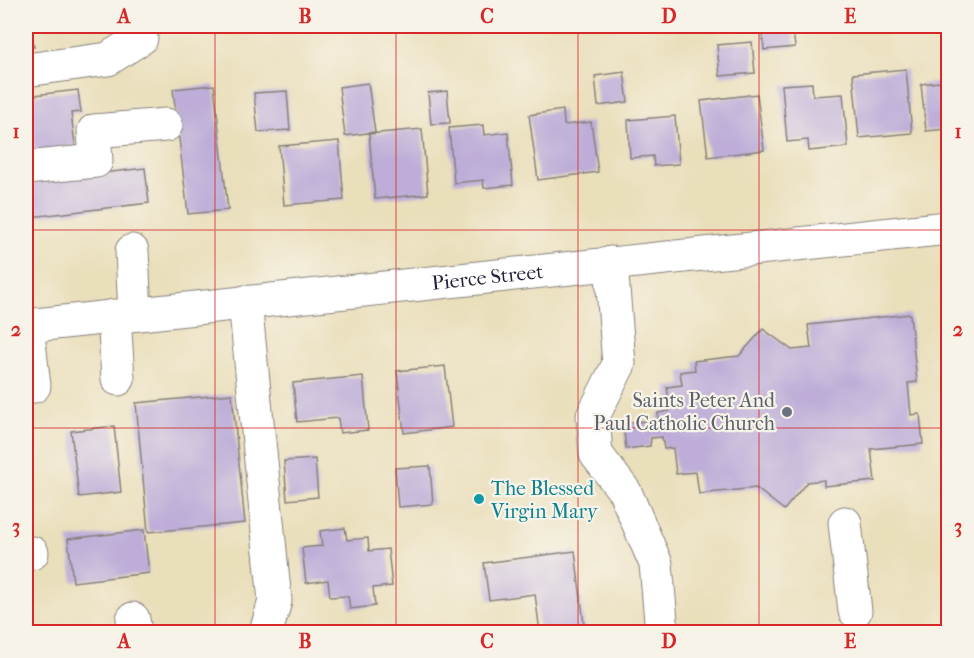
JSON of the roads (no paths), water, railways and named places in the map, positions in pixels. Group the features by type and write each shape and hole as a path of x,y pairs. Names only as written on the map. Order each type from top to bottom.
{"street":[{"path":"26,70 108,59 141,38 140,26"},
{"path":"26,168 96,161 94,131 166,125"},
{"name":"Pierce Street","path":"26,326 948,228"},
{"path":"118,379 132,251"},
{"path":"611,263 619,364 593,416 596,454 626,492 656,564 662,633"},
{"path":"244,302 275,601 266,633"},
{"path":"26,326 34,386"},
{"path":"845,524 855,610"}],"place":[{"name":"Saints Peter And Paul Catholic Church","path":"787,412"},
{"name":"The Blessed Virgin Mary","path":"479,499"}]}
